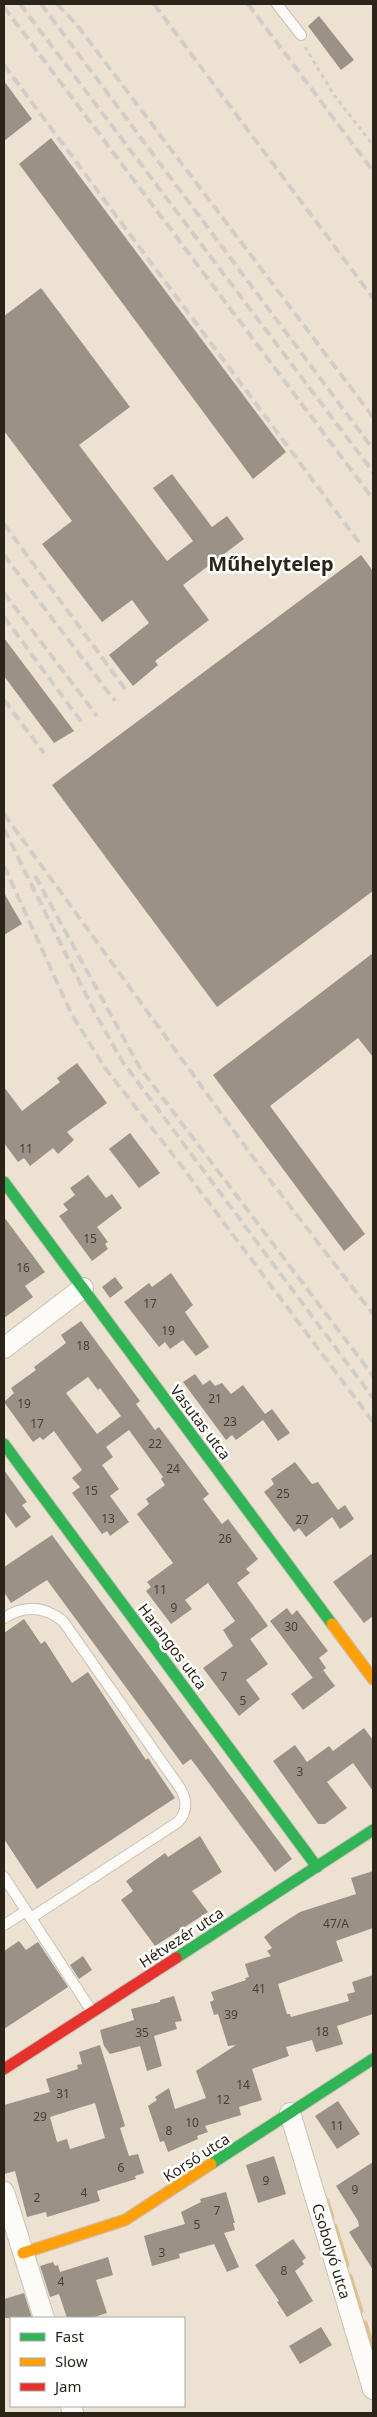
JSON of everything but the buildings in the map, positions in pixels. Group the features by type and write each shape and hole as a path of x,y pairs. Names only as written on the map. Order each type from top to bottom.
{"street":[{"name":"Vasutas utca","path":"4,1182 373,1679"},
{"path":"4,1348 83,1288"},
{"name":"Harangos utca","path":"4,1444 317,1867"},
{"name":"Hétvezér utca","path":"4,2069 373,1830"},
{"name":"Korsó utca","path":"23,2253 126,2220 373,2059"},
{"name":"Csobolyó utca","path":"290,2113 373,2389"},
{"path":"4,2192 44,2317"}],"lane":[{"path":"277,4 301,35"},
{"path":"4,1618 15,1611 30,1608 50,1612 63,1621 174,1780 186,1804 184,1814 178,1822 28,1915 4,1925"},
{"path":"4,1877 92,2012"}],"path":[{"path":"301,35 314,63 334,95 373,145"}],"waterway":[{"path":"327,2201 332,2217"},
{"path":"335,2226 338,2236"},
{"path":"339,2239 347,2265"},
{"path":"350,2276 361,2311"},
{"path":"365,2323 373,2349"}],"railway":[{"path":"20,4 373,472"},
{"path":"41,4 373,449"},
{"path":"57,4 77,25 373,417"},
{"path":"154,4 373,298"},
{"path":"248,4 373,171"},
{"path":"4,7 373,499"},
{"path":"4,65 361,545"},
{"path":"4,524 128,693"},
{"path":"4,555 115,701"},
{"path":"4,593 97,716"},
{"path":"4,617 83,724"},
{"path":"4,700 44,753"},
{"path":"4,814 263,1171 373,1314"},
{"path":"4,829 94,1011 122,1061 373,1398"},
{"path":"4,866 71,1013 105,1068 177,1160 373,1422"},
{"path":"35,876 140,1068 373,1376"}],"traffic: fast":[{"path":"4,1182 332,1624"},
{"path":"4,1444 317,1867"},
{"path":"176,1958 373,1830"},
{"path":"211,2164 373,2059"}],"traffic: slow":[{"path":"332,1624 373,1679"},
{"path":"23,2253 125,2220 211,2164"}],"traffic: jam":[{"path":"4,2069 176,1958"}],"district":[{"name":"Műhelytelep","path":"271,563"}]}
